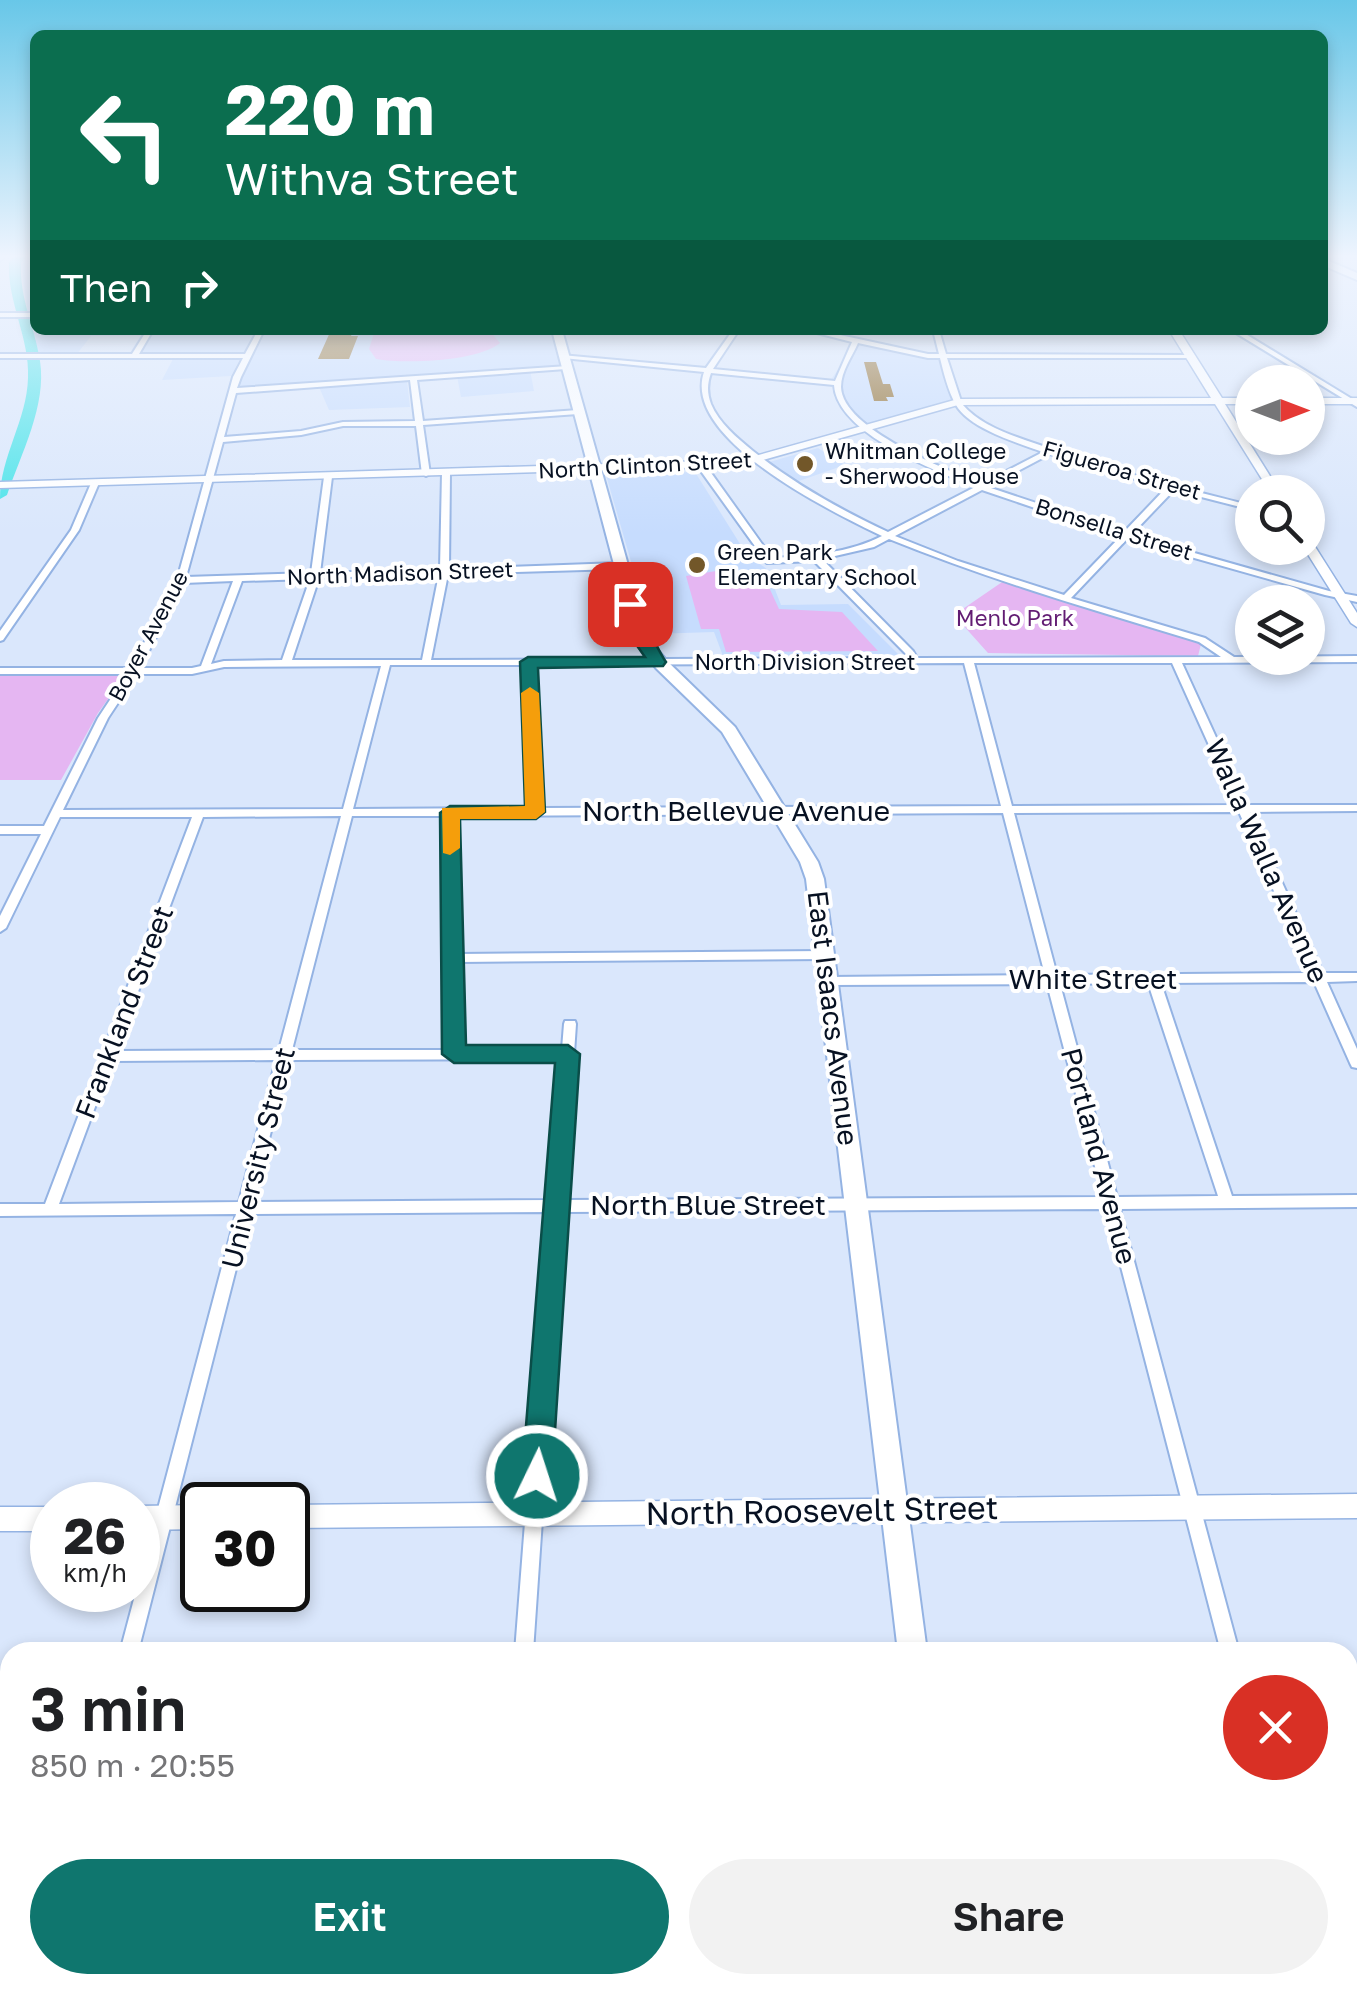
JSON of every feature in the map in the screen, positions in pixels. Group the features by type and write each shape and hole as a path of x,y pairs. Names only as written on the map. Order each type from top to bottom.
{"main road":[{"name":"East Isaacs Avenue","path":"562,348 638,630 657,662 722,720 812,870 911,1642"},
{"path":"1185,348 1264,475"},
{"name":"North Clinton Street","path":"6,485 701,465 758,461 958,402 1235,400"},
{"path":"1325,401 1355,402"},
{"path":"1321,565 1357,623"},
{"name":"North Roosevelt Street","path":"310,1516 1357,1506"},
{"path":"0,1519 30,1518"},
{"path":"160,1518 180,1518"}],"street":[{"path":"134,356 139,348"},
{"name":"Boyer Avenue","path":"0,928 108,711 134,671 180,580 233,391 252,348"},
{"path":"723,348 708,370 704,386 709,409 758,461 821,503 892,536 1067,598 1202,640 1232,659"},
{"path":"233,391 565,362 708,370 836,383 852,348"},
{"path":"900,348 944,356 1190,356"},
{"path":"942,348 958,402"},
{"path":"1264,348 1355,402"},
{"path":"1,357 248,356"},
{"path":"413,378 426,474"},
{"name":"Bonsella Street","path":"836,383 842,404 866,430 922,463 982,489 1357,599"},
{"name":"Figueroa Street","path":"958,402 964,411 986,423 1050,450 1235,503"},
{"path":"220,440 301,433 342,424 578,412"},
{"path":"701,465 770,561 816,558 892,536 1050,450"},
{"path":"426,662 444,572 446,474"},
{"path":"286,663 315,576 328,477"},
{"path":"0,638 76,530 95,483"},
{"path":"1067,598 1173,486"},
{"path":"816,558 910,653 913,661"},
{"name":"North Madison Street","path":"180,580 619,566"},
{"path":"205,668 239,578"},
{"name":"North Division Street","path":"0,671 134,671 286,663 1357,659"},
{"name":"Portland Avenue","path":"968,660 1227,1642"},
{"name":"Walla Walla Avenue","path":"1176,660 1357,1063"},
{"path":"528,662 536,812"},
{"name":"University Street","path":"132,1642 386,663"},
{"name":"North Bellevue Avenue","path":"56,814 1357,808"},
{"path":"450,813 454,1054"},
{"name":"Frankland Street","path":"50,1209 199,814"},
{"path":"0,830 48,830"},
{"path":"452,958 825,955"},
{"name":"White Street","path":"828,981 1357,977"},
{"path":"1152,979 1228,1202"},
{"path":"525,1642 570,1024"},
{"path":"108,1056 568,1054"},
{"name":"North Blue Street","path":"0,1210 1357,1200"}],"shaded area":[{"path":"32,348 82,348 77,354 33,354"},
{"path":"133,348 558,348 560,366 233,389 247,356 129,354"},
{"path":"852,348 878,348 941,359 954,401 866,428 830,381"},
{"path":"174,357 241,357 231,376 162,380"},
{"path":"530,370 534,391 461,397 457,376"},
{"path":"407,381 410,407 329,410 319,387"},
{"name":"Whitman College - Sherwood House","path":"818,448 845,465 793,483 766,463"},
{"name":"Green Park Elementary School","path":"695,472 747,555 767,569 781,605 848,604 899,655 723,656 714,632 652,634 606,475"}],"green space":[{"path":"491,348 458,358 422,361 376,359 369,349"},
{"path":"734,568 740,573 761,570 779,609 842,612 878,651 726,652 719,629 701,629 686,576"},
{"name":"Menlo Park","path":"1008,578 1202,640 1198,656 988,653 954,615"},
{"path":"126,674 98,713 61,780 0,780 0,676"}],"building":[{"path":"323,348 353,348 349,359 318,359"},
{"path":"864,362 876,362 883,384 890,384 894,397 874,401"}],"waterway":[{"path":"0,495 34,388 31,348"}],"slow traffic":[{"path":"450,848 450,813 536,812 530,693"}],"place":[{"name":"Whitman College - Sherwood House","path":"805,464"},
{"name":"Green Park Elementary School","path":"697,565"}],"route":[{"path":"537,1476 568,1054 454,1054 450,813 536,812 528,662 657,662 642,640 630,604"}]}
